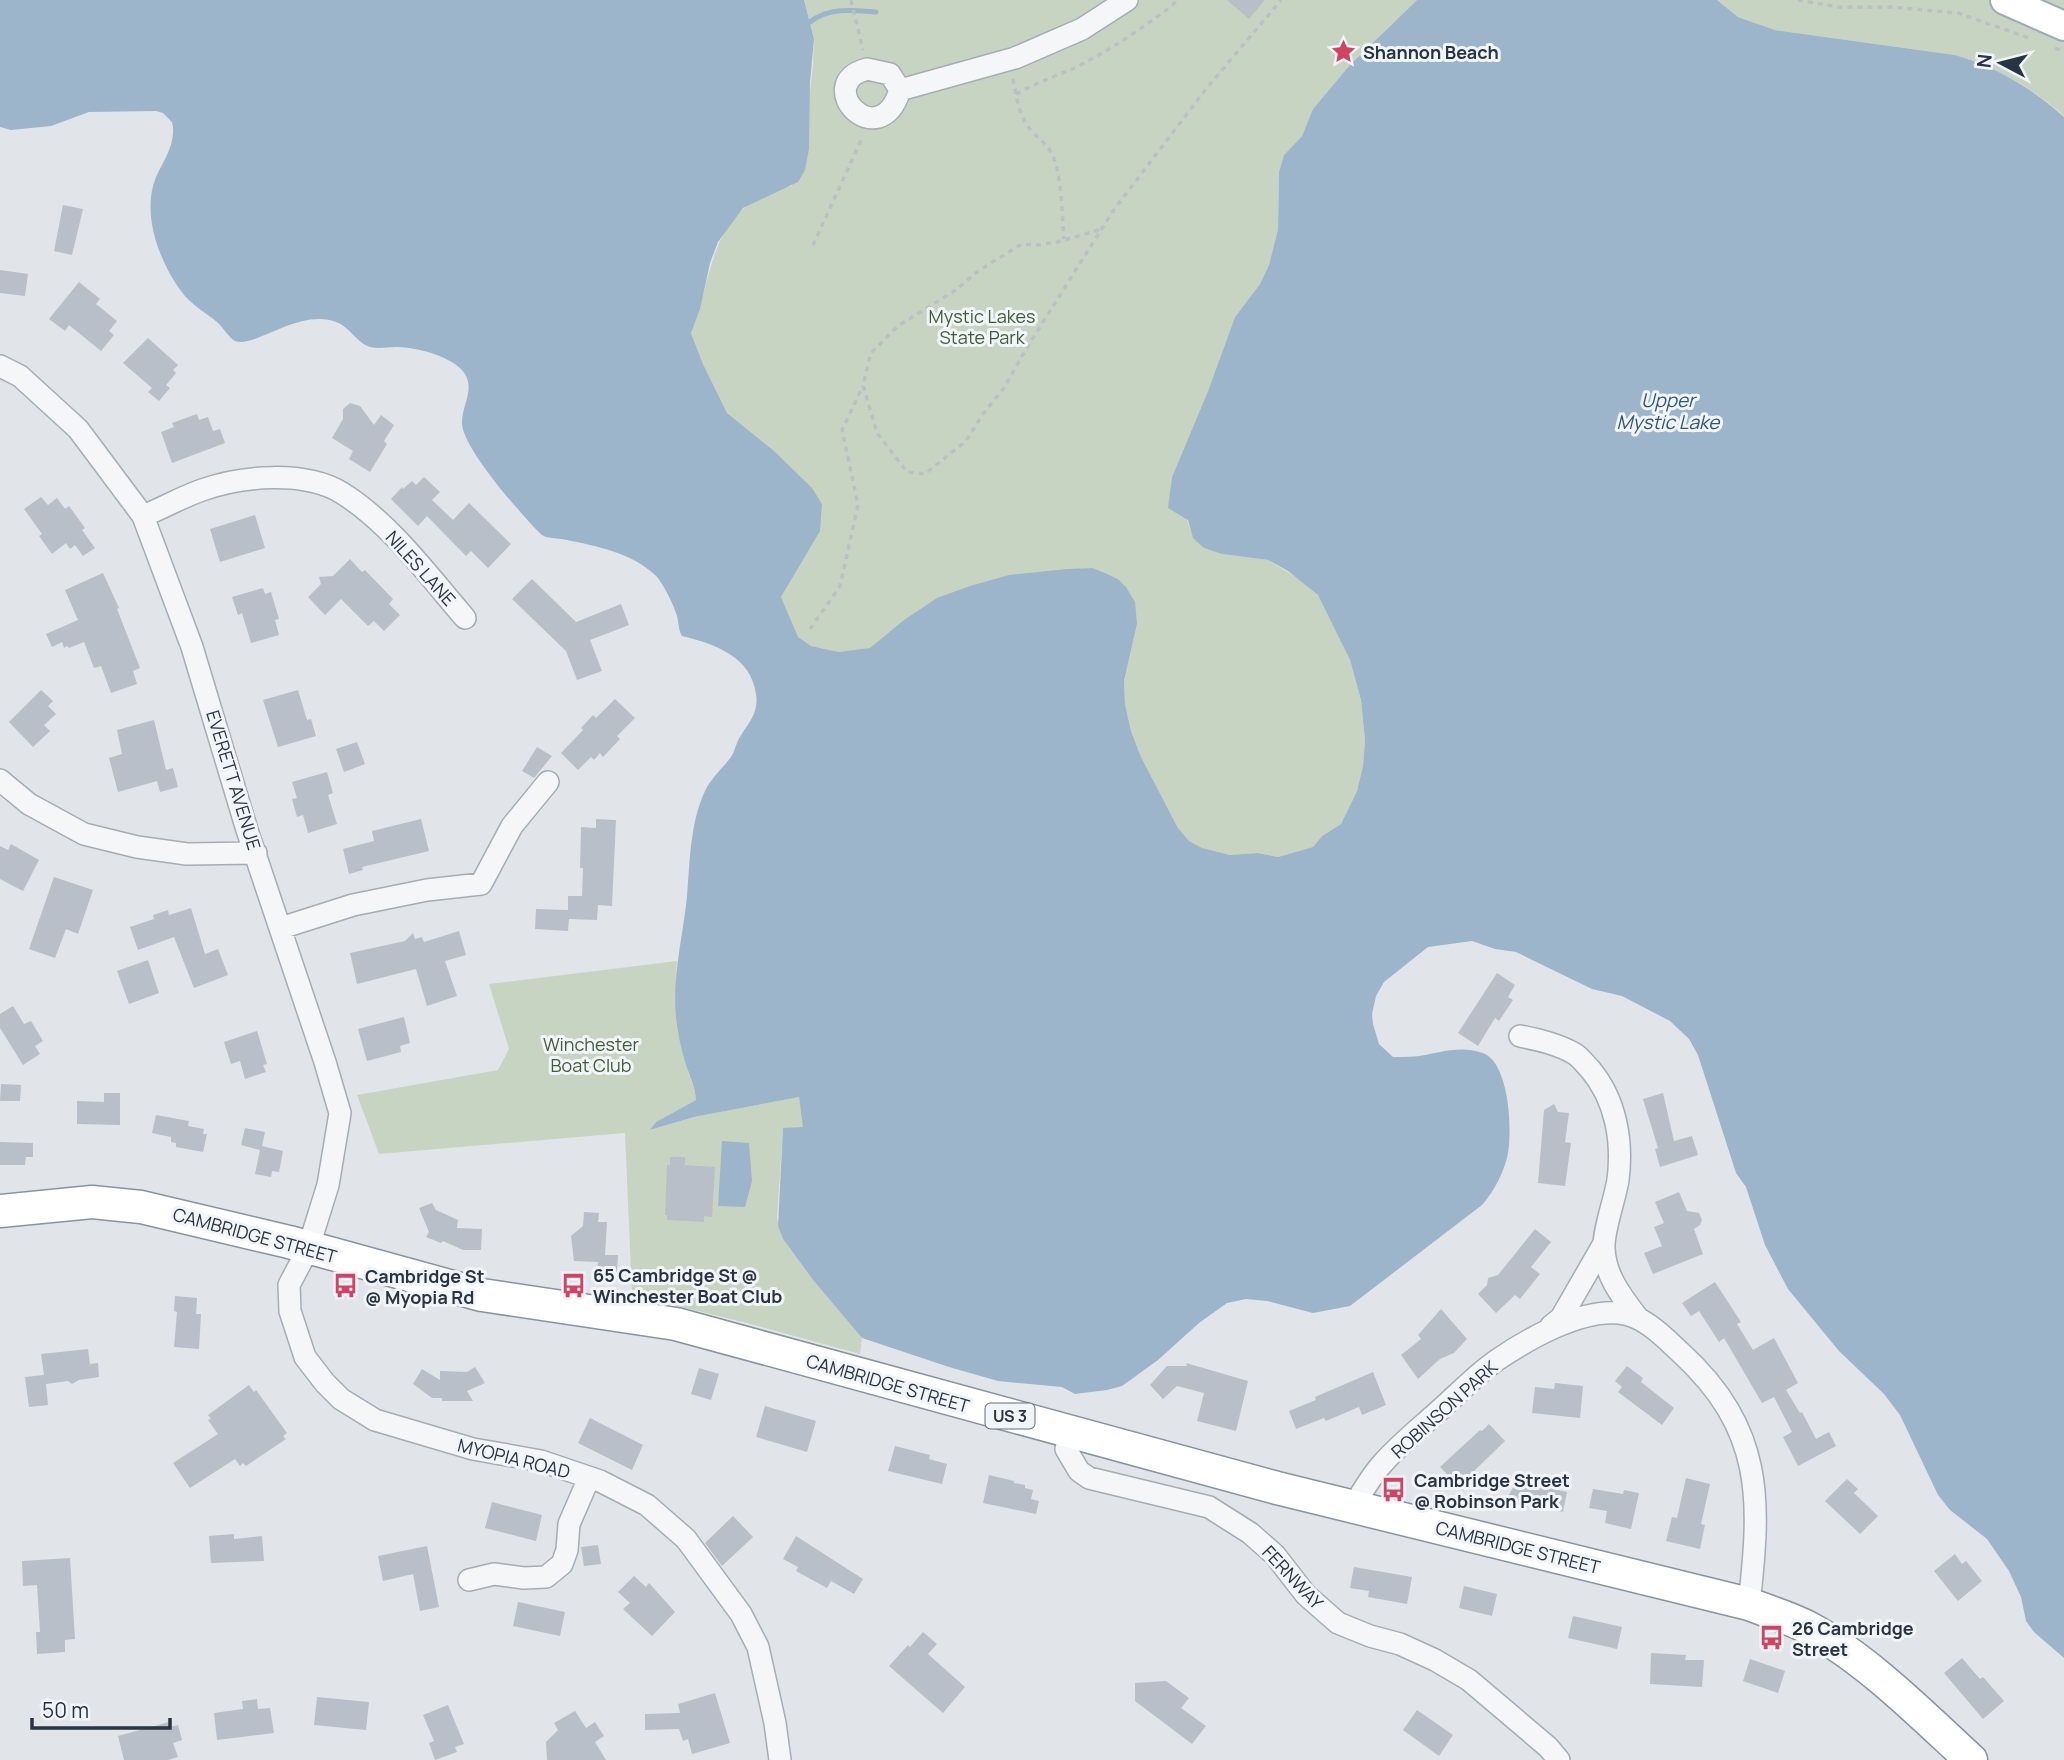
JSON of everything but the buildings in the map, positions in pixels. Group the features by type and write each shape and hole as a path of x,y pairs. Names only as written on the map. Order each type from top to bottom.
{"highway":[{"name":"CAMBRIDGE STREET","path":"0,1211 62,1204 111,1203 187,1216 482,1295 707,1331 1071,1433 1353,1507 1749,1604 1795,1622 1839,1647 1971,1760"}],"main road":[{"path":"2005,0 2055,35"}],"street":[{"path":"900,90 890,74 867,69 856,74 848,84 845,97 850,108 859,115 871,118 884,114 892,107 900,90 1009,60 1082,29 1127,0"},
{"name":"EVERETT AVENUE","path":"0,366 20,376 78,429 143,516 192,647 243,817 340,1113 328,1185 308,1248"},
{"name":"NILES LANE","path":"143,516 201,490 245,479 290,478 316,483 341,492 391,532 465,618"},
{"path":"281,928 354,905 427,890 481,884 512,826 548,782"},
{"path":"2,784 29,804 84,834 137,847 187,854 256,853"},
{"path":"1520,1035 1549,1041 1578,1056 1600,1081 1608,1096 1618,1137 1618,1178 1603,1245 1561,1318 1541,1334"},
{"path":"1603,1245 1606,1265 1616,1289 1639,1318"},
{"name":"MYOPIA ROAD","path":"308,1248 289,1285 290,1311 304,1357 325,1383 341,1399 385,1424 473,1449 541,1461 589,1478 648,1505 686,1539 741,1614 758,1647 778,1750"},
{"name":"ROBINSON PARK","path":"1353,1507 1382,1464 1496,1361 1541,1334 1571,1321 1596,1314 1619,1313 1639,1318 1666,1338 1699,1369 1723,1400 1741,1433 1753,1472 1756,1511 1749,1604"},
{"name":"FERNWAY","path":"1071,1433 1066,1449 1079,1471 1089,1478 1209,1507 1250,1533 1275,1555 1306,1595 1338,1623 1370,1636 1401,1644 1469,1680 1548,1747 1559,1760"},
{"path":"469,1580 494,1574 524,1578 546,1577 562,1564 569,1524 589,1478"},
{"path":"778,1750 796,1760"}],"path":[{"path":"851,0 867,69"},
{"path":"1016,94 1037,82 1074,68 1112,46 1178,0"},
{"path":"863,385 877,433 906,472 925,474 965,441 1004,388 1099,230 1206,89 1281,0"},
{"path":"1798,0 1838,7 1891,7 1958,13 2033,39"},
{"path":"2055,35 2064,52"},
{"path":"1009,60 1021,114 1028,127 1054,156 1063,201 1064,239"},
{"path":"813,245 871,118"},
{"path":"810,629 840,586 858,505 842,430 863,385 871,353 898,326 1022,244 1037,245 1099,230"}],"green space":[{"name":"Mystic Lakes State Park","path":"804,0 1417,0 1349,66 1313,109 1302,136 1284,155 1279,172 1278,229 1269,265 1260,284 1235,317 1172,477 1193,537 1222,554 1268,560 1304,582 1318,595 1327,609 1350,660 1361,700 1365,740 1363,766 1357,791 1341,824 1322,836 1313,847 1278,857 1258,853 1230,855 1202,849 1189,841 1178,828 1141,757 1125,704 1124,681 1137,624 1118,579 1093,568 904,620 870,649 839,652 811,646 797,637 781,597 799,565 773,450 727,413 691,333 712,263 730,223 745,207 765,195 792,186 808,111 813,64 814,39"},
{"path":"1717,0 2064,0 2064,116 2013,80 1970,60 1955,55 1775,30 1738,17"},
{"name":"Winchester Boat Club","path":"677,961 679,1025 696,1100 656,1122 651,1130 694,1117 799,1097 804,1127 783,1129 777,1218 783,1239 813,1280 862,1338 860,1354 632,1295 625,1133 379,1154 357,1095 498,1070 509,1049 489,984"}],"water":[{"name":"Upper Mystic Lake","path":"0,0 804,0 814,39 809,149 805,170 798,182 743,208 718,242 691,333 727,413 773,450 812,488 822,504 820,531 781,597 798,637 811,646 839,652 870,648 904,620 937,598 1009,575 1093,568 1118,579 1135,602 1137,624 1124,681 1125,704 1131,731 1141,757 1178,828 1189,841 1202,848 1230,855 1258,853 1278,857 1313,847 1322,836 1341,824 1357,791 1363,766 1365,740 1361,700 1350,660 1318,595 1288,571 1268,560 1222,554 1204,548 1193,538 1188,520 1168,508 1172,477 1235,317 1260,284 1269,265 1278,229 1279,172 1284,155 1302,136 1313,109 1349,66 1417,0 1717,0 1738,17 1775,30 1955,55 1999,72 2052,107 2064,117 2064,1658 2034,1632 2026,1621 2021,1597 2009,1571 1987,1539 1950,1510 1938,1495 1900,1415 1884,1394 1839,1351 1788,1289 1765,1245 1746,1187 1736,1173 1698,1055 1689,1039 1670,1021 1622,996 1592,989 1516,952 1495,949 1472,941 1428,947 1384,982 1376,996 1373,1024 1379,1044 1393,1057 1461,1050 1483,1053 1492,1059 1504,1084 1509,1117 1509,1147 1500,1177 1482,1205 1350,1306 1313,1313 1267,1301 1246,1299 1227,1303 1122,1386 1075,1394 1062,1387 998,1381 862,1338 813,1280 783,1239 778,1226 783,1128 803,1127 799,1097 694,1117 650,1130 656,1122 696,1100 680,1042 675,1002 692,842 696,816 705,791 731,757 755,712 756,694 747,670 739,661 718,648 682,636 668,594 658,578 646,567 613,552 544,536 535,529 494,480 464,433 462,417 469,389 466,376 454,364 422,350 370,347 341,324 322,319 293,324 243,342 233,340 217,322 185,296 159,251 150,206 156,177 173,137 172,122 163,113 156,111 89,112 51,126 11,130 0,127"},
{"path":"722,1141 749,1143 752,1181 745,1207 718,1206"}],"waterway":[{"path":"810,22 833,12 876,12"}],"place":[{"name":"Shannon Beach","path":"1343,52"},
{"name":"65 Cambridge St @ Winchester Boat Club","path":"573,1285"},
{"name":"Cambridge St @ Myopia Rd","path":"345,1286"},
{"name":"Cambridge Street @ Robinson Park","path":"1394,1490"},
{"name":"26 Cambridge Street","path":"1772,1638"}]}
